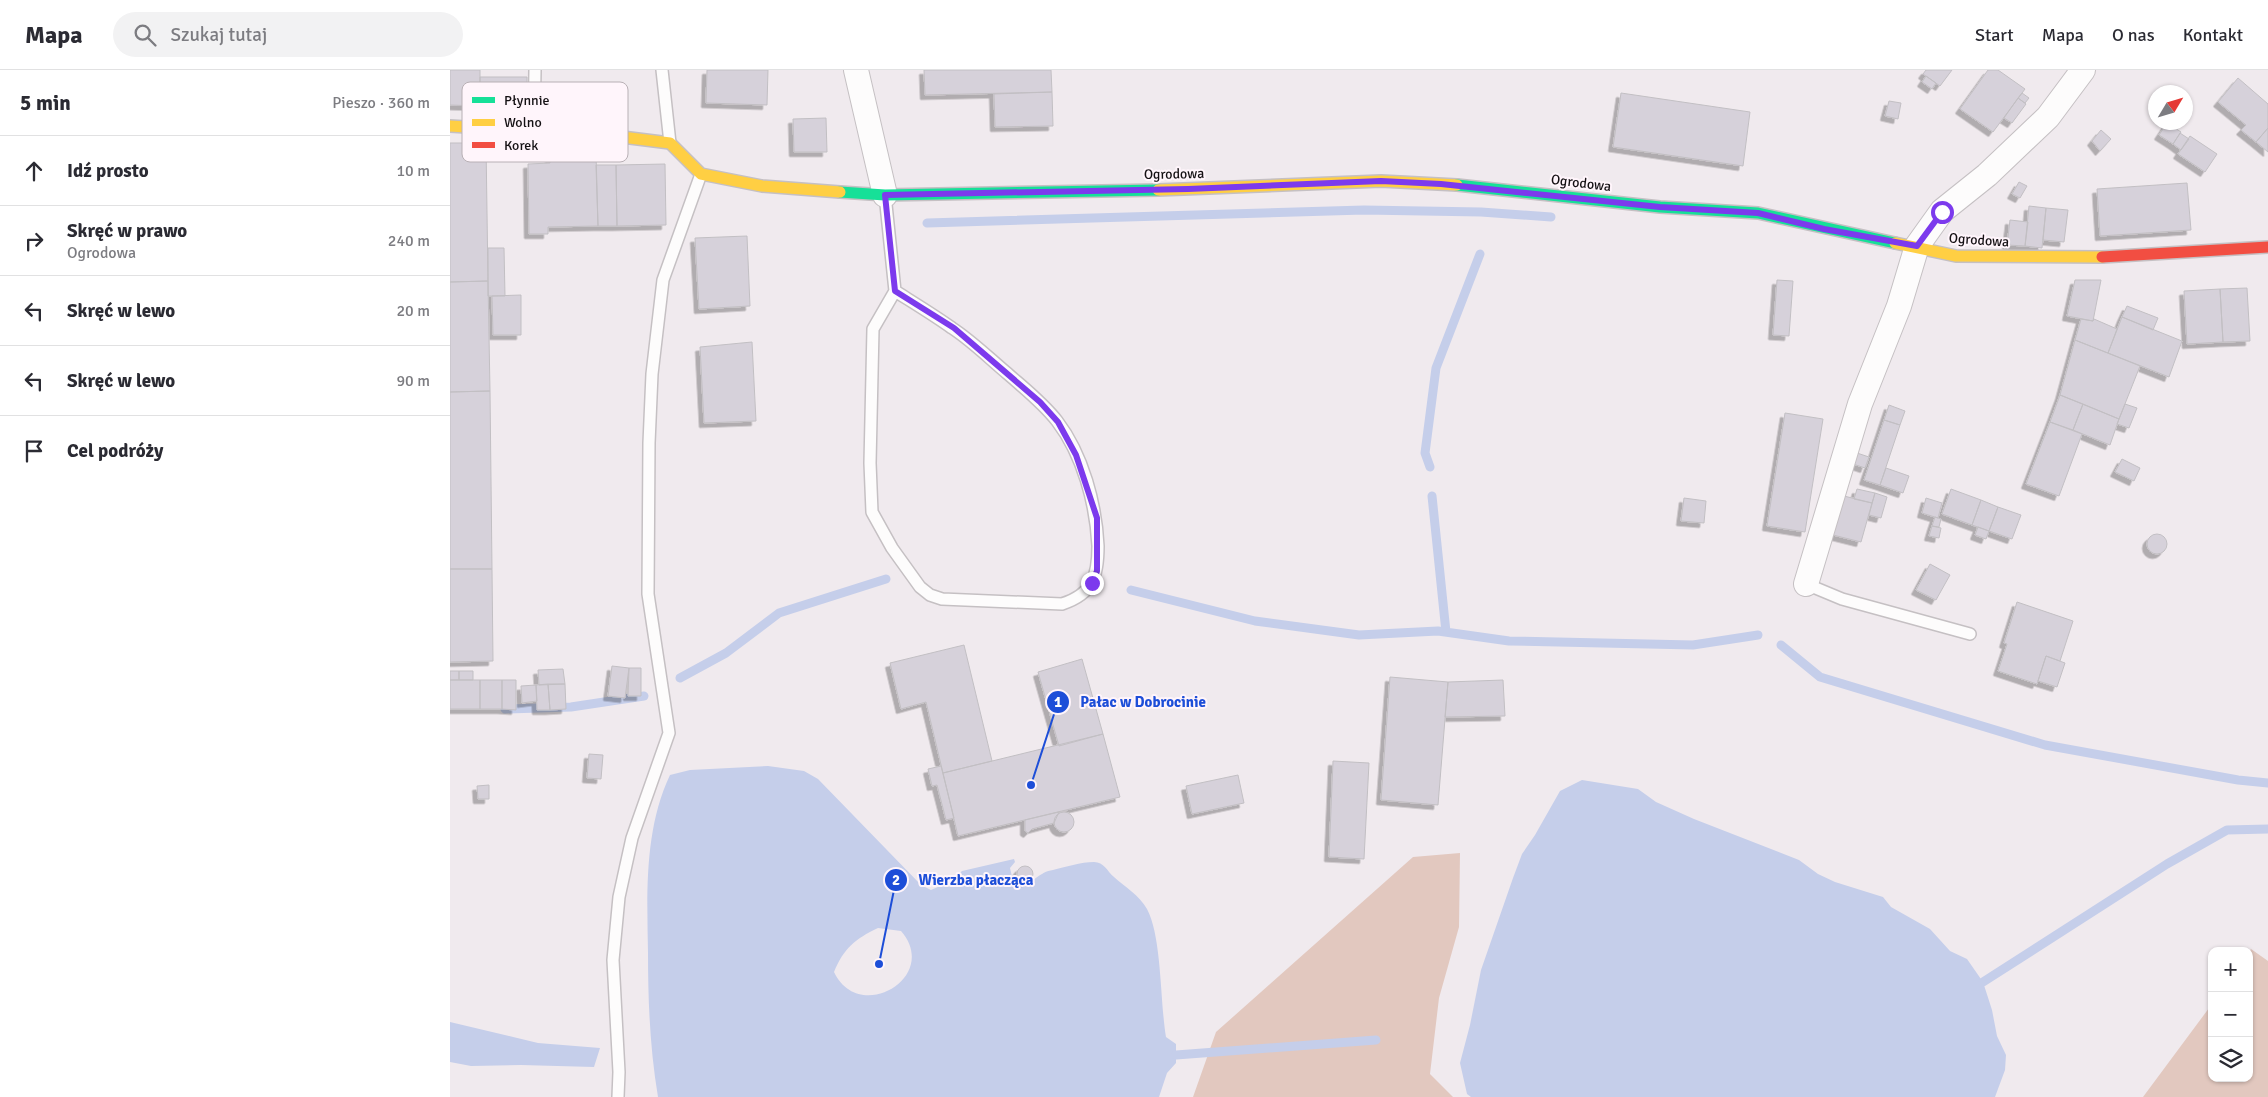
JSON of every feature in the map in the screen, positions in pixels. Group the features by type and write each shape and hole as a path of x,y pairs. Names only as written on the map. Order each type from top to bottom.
{"street":[{"path":"856,70 885,195"},
{"path":"1806,584 1860,404 1900,306 1917,246 1942,212 1987,175 2048,117 2082,70"},
{"path":"628,139 670,143 701,174"},
{"name":"Ogrodowa","path":"701,174 762,186 885,195 1188,189 1381,181 1441,184 1660,207 1758,213 1824,229 1917,246 1956,256 2078,258 2268,247"}],"lane":[{"path":"662,70 670,143"},
{"path":"618,1097 620,1072 613,960 619,897 632,838 669,733 648,594 648,442 652,374 663,280 701,174"},
{"path":"885,195 895,291 873,329 870,463 872,512 892,548 920,587 930,595 942,599 1062,604 1074,600 1088,588 1097,571 1097,518 1076,455 1058,422 1040,402 954,328 895,291"},
{"path":"1806,584 1842,599 1970,634"}],"shaded area":[{"path":"1460,853 1459,927 1439,998 1430,1074 1453,1097 1193,1097 1216,1032 1413,857"},
{"path":"2253,950 2268,961 2268,1097 2143,1097 2208,1009 2208,1082 2253,1082"}],"water":[{"path":"768,766 804,771 818,779 921,885 931,890 949,882 962,871 1014,859 1015,862 1010,868 1013,881 1024,884 1047,871 1084,863 1097,862 1103,865 1140,900 1147,909 1152,921 1158,953 1166,1037 1176,1044 1176,1063 1167,1073 1159,1097 658,1097 651,1043 649,1007 647,908 651,840 655,818 670,775 690,770","holes":["878,928 901,931 911,948 911,964 904,978 892,989 877,994 861,994 846,987 834,972 846,950 863,936"]},
{"path":"1582,780 1638,789 1656,802 1694,819 1799,860 1818,874 1835,882 1883,897 1891,907 1930,929 1950,951 1967,959 1983,982 1992,1010 1997,1036 2006,1055 2005,1070 1995,1097 1471,1097 1467,1094 1460,1063 1481,970 1513,878 1522,854 1560,791"},
{"path":"450,1022 538,1043 600,1048 594,1067 471,1066 450,1062"}],"building":[{"path":"450,70 480,70 480,82 462,82 462,105 450,105"},
{"path":"707,70 768,70 767,105 706,103"},
{"path":"924,70 1051,70 1052,92 925,95"},
{"path":"1926,70 1952,70 1940,86 1923,74"},
{"path":"1988,70 1998,70 2025,89 1993,132 1960,109"},
{"path":"1926,76 1936,83 1932,89 1922,82"},
{"path":"480,77 527,77 527,82 480,82"},
{"path":"2238,78 2268,104 2268,128 2256,142 2241,130 2246,125 2218,102"},
{"path":"1052,92 1053,126 995,127 994,94"},
{"path":"1621,93 1750,112 1743,166 1613,147"},
{"path":"2022,93 2029,98 2025,103 2018,98"},
{"path":"2018,98 2026,104 2012,123 2004,118"},
{"path":"1889,101 1901,103 1898,119 1885,116"},
{"path":"826,118 827,152 794,152 793,119"},
{"path":"2268,128 2268,152 2256,142"},
{"path":"2101,130 2111,139 2100,151 2092,141"},
{"path":"2162,130 2178,130 2181,132 2173,144 2159,135"},
{"path":"2180,133 2189,139 2181,150 2173,144"},
{"path":"2190,136 2217,154 2205,172 2178,154"},
{"path":"450,143 462,143 462,162 486,162 488,281 450,282"},
{"path":"596,162 598,226 548,227 548,234 529,234 528,164"},
{"path":"665,164 666,225 617,226 616,165"},
{"path":"596,165 616,165 617,226 598,226"},
{"path":"2019,182 2027,186 2020,198 2012,194"},
{"path":"2187,183 2191,230 2100,236 2097,189"},
{"path":"2029,206 2046,208 2042,248 2025,246"},
{"path":"2046,208 2068,210 2064,242 2043,240"},
{"path":"2010,220 2028,222 2025,246 2007,245"},
{"path":"747,236 750,306 699,309 695,238"},
{"path":"488,248 504,248 505,296 488,296"},
{"path":"1777,280 1793,281 1789,336 1773,335"},
{"path":"2075,280 2101,280 2093,321 2067,316"},
{"path":"488,281 490,391 450,392 450,282"},
{"path":"2247,288 2250,341 2223,342 2220,289"},
{"path":"2220,289 2223,342 2187,344 2184,291"},
{"path":"521,295 521,335 493,335 492,296"},
{"path":"2127,306 2158,318 2153,330 2122,317"},
{"path":"2122,317 2182,341 2169,377 2108,353"},
{"path":"2081,319 2093,321 2094,319 2117,329 2108,353 2075,340"},
{"path":"2075,340 2140,366 2119,419 2060,395"},
{"path":"752,342 756,421 704,423 700,347"},
{"path":"490,391 492,569 450,569 450,392"},
{"path":"2060,395 2083,404 2073,430 2050,422"},
{"path":"2083,404 2119,419 2110,445 2073,430"},
{"path":"2125,404 2137,408 2129,428 2117,424"},
{"path":"1889,405 1905,411 1900,425 1884,420"},
{"path":"1785,413 1823,419 1805,532 1767,526"},
{"path":"1884,420 1900,425 1880,485 1864,480"},
{"path":"2050,422 2082,434 2059,496 2026,484"},
{"path":"1857,453 1869,457 1865,468 1853,464"},
{"path":"2122,459 2140,468 2134,481 2115,472"},
{"path":"1886,468 1909,476 1903,493 1880,485"},
{"path":"1857,489 1875,493 1872,503 1854,499"},
{"path":"1951,489 1981,500 1972,525 1942,514"},
{"path":"1875,493 1887,497 1881,518 1869,515"},
{"path":"1840,495 1872,503 1861,542 1829,534"},
{"path":"1684,498 1706,501 1704,523 1681,521"},
{"path":"1926,498 1942,503 1938,518 1922,513"},
{"path":"1981,500 1998,507 1989,531 1972,525"},
{"path":"1998,507 2021,515 2012,539 1989,531"},
{"path":"1935,517 1941,519 1939,527 1932,526"},
{"path":"1932,526 1941,528 1939,538 1929,536"},
{"path":"1978,527 1989,531 1986,539 1975,535"},
{"path":"2153,534 2161,534 2167,540 2167,548 2161,554 2153,554 2147,548 2147,540"},
{"path":"1930,564 1950,575 1936,600 1916,590"},
{"path":"450,569 492,569 493,661 450,662"},
{"path":"2017,602 2073,621 2060,661 2046,656 2037,684 1998,671 2007,644 2004,643"},
{"path":"964,645 992,761 943,773 926,702 901,709 890,663"},
{"path":"2046,656 2065,663 2057,687 2038,681"},
{"path":"1082,659 1103,734 1059,746 1038,672"},
{"path":"612,666 629,668 625,698 608,696"},
{"path":"629,668 641,668 641,696 628,696"},
{"path":"563,669 565,684 539,685 538,670"},
{"path":"450,671 459,671 459,680 450,680"},
{"path":"459,671 473,671 473,680 459,680"},
{"path":"1390,677 1448,682 1438,805 1381,800"},
{"path":"450,680 480,680 480,709 450,709"},
{"path":"480,680 502,680 502,709 480,709"},
{"path":"502,680 516,680 516,710 502,709"},
{"path":"1503,680 1505,716 1445,717 1448,682"},
{"path":"548,684 550,710 537,710 536,685"},
{"path":"548,684 565,684 566,709 550,710"},
{"path":"536,685 537,701 522,703 521,686"},
{"path":"1103,734 1120,797 958,836 943,773"},
{"path":"589,754 603,755 601,779 587,778"},
{"path":"1333,761 1369,763 1364,859 1329,857"},
{"path":"941,766 954,818 946,820 937,785 932,786 928,769"},
{"path":"1238,775 1244,803 1192,814 1186,786"},
{"path":"489,785 489,799 478,799 477,786"},
{"path":"1059,812 1054,823 1032,829 1028,833 1025,831 1025,820"},
{"path":"1064,812 1071,815 1074,822 1071,829 1064,832 1057,829 1054,822 1057,815"},
{"path":"1025,866 1033,874 1025,882 1017,874"}],"waterway":[{"path":"927,223 1364,210 1481,212 1551,217"},
{"path":"1430,467 1425,453 1436,368 1480,254"},
{"path":"1432,496 1446,632"},
{"path":"680,678 726,653 779,613 886,579"},
{"path":"1131,590 1255,621 1359,635 1438,631 1509,641 1693,645 1758,635"},
{"path":"1781,645 1820,677 2045,745 2238,780 2268,783"},
{"path":"505,709 571,707 644,696"},
{"path":"1983,982 2167,864 2227,830 2268,829"},
{"path":"1176,1055 1376,1040"}],"traffic: fast":[{"path":"1457,185 1660,207 1758,213 1895,243"},
{"path":"840,192 885,195 1158,190"}],"traffic: slow":[{"path":"450,126 462,127"},
{"path":"628,138 670,143 701,174 762,186 840,192"},
{"path":"1158,190 1381,181 1457,185"},
{"path":"1895,243 1956,256 2102,257"}],"traffic: jam":[{"path":"2102,257 2268,247"}],"place":[{"name":"Pałac w Dobrocinie","path":"1031,785"},
{"name":"Wierzba płacząca","path":"879,964"}],"route":[{"path":"1092,583 1097,571 1097,518 1088,486 1076,455 1058,422 1040,402 954,328 895,291 885,195 1188,189 1381,181 1528,192 1660,207 1758,213 1824,229 1917,246 1942,212"}]}
